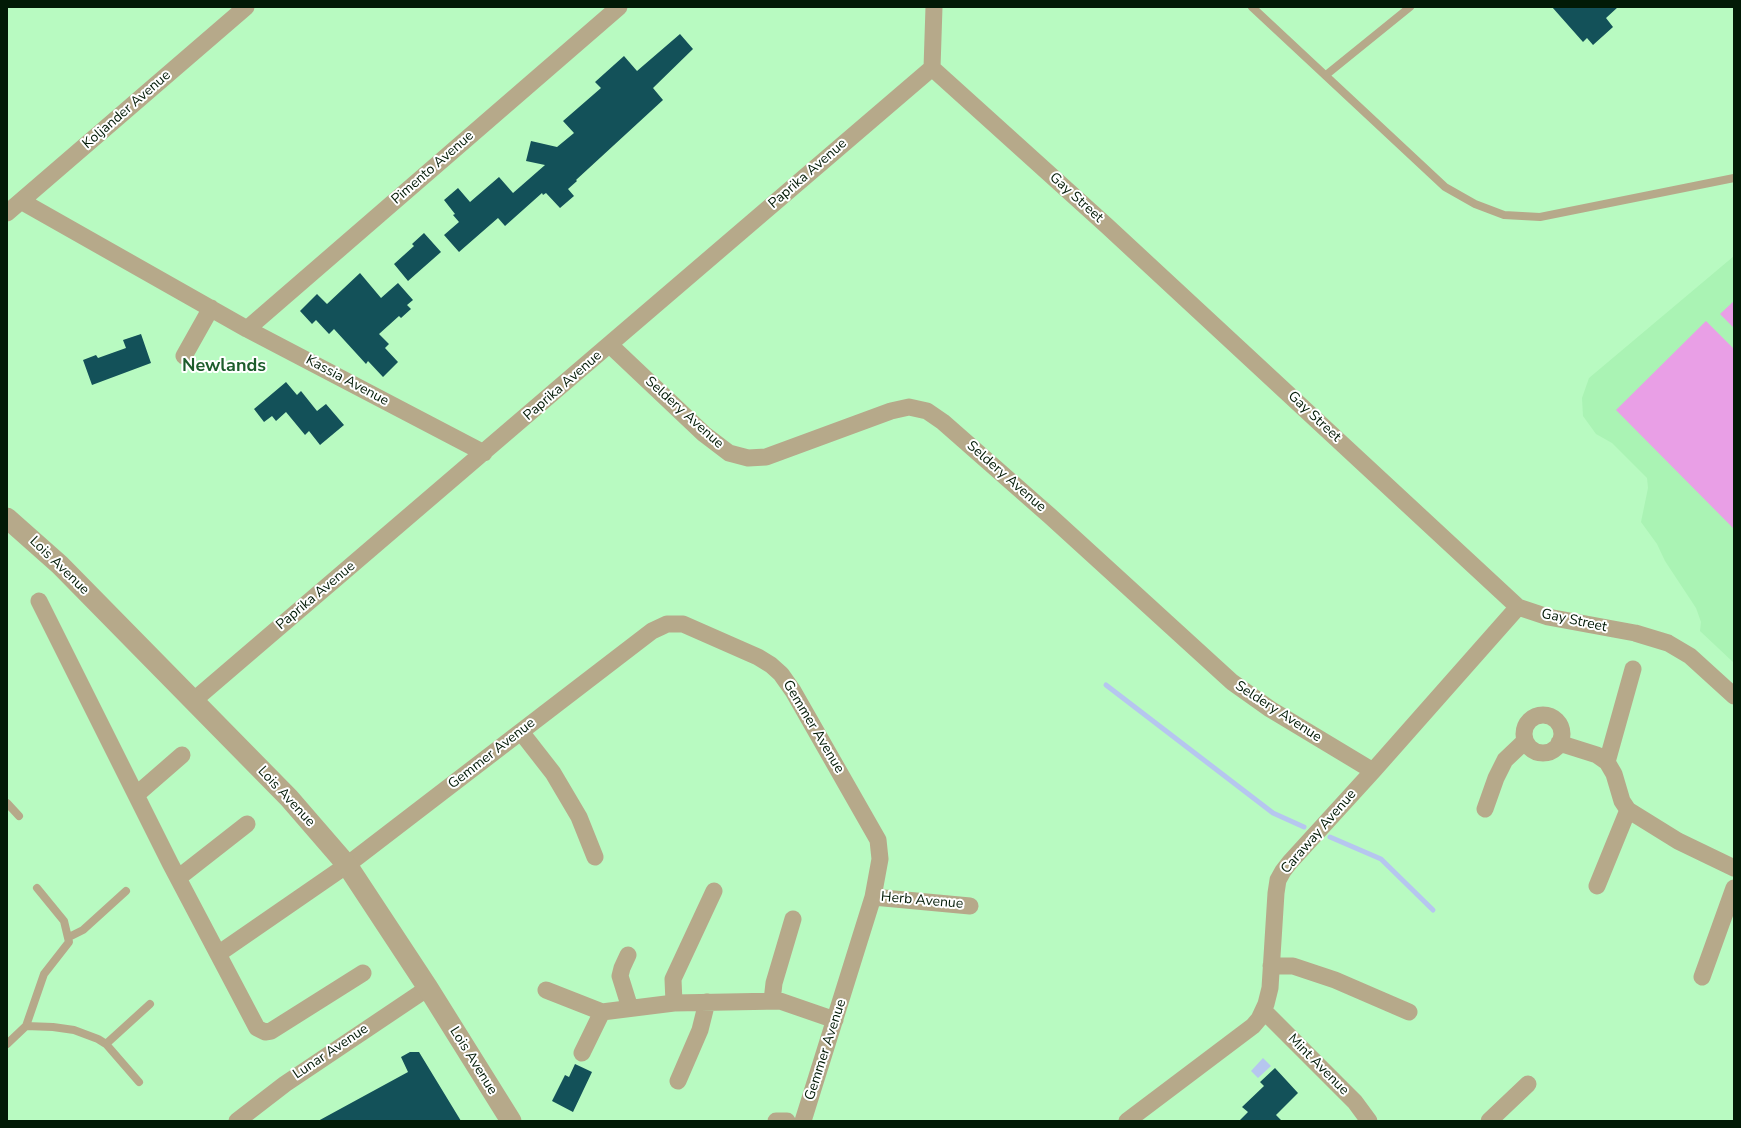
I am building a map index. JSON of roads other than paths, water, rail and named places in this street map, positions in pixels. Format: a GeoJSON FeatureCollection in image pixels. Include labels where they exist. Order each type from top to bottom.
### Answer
{"type":"FeatureCollection","features":[{"type":"Feature","properties":{"kind":"street","name":"Koljander Avenue"},"geometry":{"type":"LineString","coordinates":[[7,213],[246,7]]}},
{"type":"Feature","properties":{"kind":"street","name":"Pimento Avenue"},"geometry":{"type":"LineString","coordinates":[[246,328],[619,7]]}},
{"type":"Feature","properties":{"kind":"street"},"geometry":{"type":"LineString","coordinates":[[932,68],[934,7]]}},
{"type":"Feature","properties":{"kind":"street","name":"Paprika Avenue"},"geometry":{"type":"LineString","coordinates":[[193,701],[932,68]]}},
{"type":"Feature","properties":{"kind":"street","name":"Gay Street"},"geometry":{"type":"LineString","coordinates":[[932,68],[1107,226],[1518,607],[1548,617],[1635,634],[1668,643],[1694,660],[1734,696]]}},
{"type":"Feature","properties":{"kind":"street","name":"Kassia Avenue"},"geometry":{"type":"LineString","coordinates":[[21,201],[246,328],[484,453]]}},
{"type":"Feature","properties":{"kind":"street"},"geometry":{"type":"LineString","coordinates":[[184,356],[211,308]]}},
{"type":"Feature","properties":{"kind":"street","name":"Seldery Avenue"},"geometry":{"type":"LineString","coordinates":[[610,345],[704,434],[729,453],[748,458],[766,457],[891,411],[910,408],[926,411],[943,422],[1050,516],[1232,682],[1270,709],[1373,771]]}},
{"type":"Feature","properties":{"kind":"street","name":"Lois Avenue"},"geometry":{"type":"LineString","coordinates":[[7,518],[60,565],[289,798],[347,865],[428,988],[511,1121]]}},
{"type":"Feature","properties":{"kind":"street"},"geometry":{"type":"LineString","coordinates":[[39,601],[178,878],[257,1028],[265,1032],[272,1032],[363,973]]}},
{"type":"Feature","properties":{"kind":"street","name":"Caraway Avenue"},"geometry":{"type":"LineString","coordinates":[[1127,1121],[1253,1026],[1264,1010],[1270,988],[1278,880],[1290,862],[1373,771],[1518,607]]}},
{"type":"Feature","properties":{"kind":"street","name":"Gemmer Avenue"},"geometry":{"type":"LineString","coordinates":[[218,954],[347,865],[652,631],[668,624],[683,624],[751,654],[771,665],[781,674],[793,691],[871,825],[878,840],[880,859],[873,897],[803,1121]]}},
{"type":"Feature","properties":{"kind":"street"},"geometry":{"type":"LineString","coordinates":[[1607,762],[1634,669]]}},
{"type":"Feature","properties":{"kind":"street"},"geometry":{"type":"LineString","coordinates":[[1542,715],[1548,716],[1558,723],[1561,735],[1559,743],[1552,750],[1540,752],[1529,747],[1525,742],[1524,736],[1527,724],[1531,719],[1542,715]]}},
{"type":"Feature","properties":{"kind":"street"},"geometry":{"type":"LineString","coordinates":[[520,732],[553,773],[579,817],[595,857]]}},
{"type":"Feature","properties":{"kind":"street"},"geometry":{"type":"LineString","coordinates":[[1485,808],[1496,778],[1505,760],[1525,742]]}},
{"type":"Feature","properties":{"kind":"street"},"geometry":{"type":"LineString","coordinates":[[1559,743],[1597,755],[1607,762],[1614,774],[1622,801],[1628,810],[1678,841],[1734,868]]}},
{"type":"Feature","properties":{"kind":"street"},"geometry":{"type":"LineString","coordinates":[[136,795],[182,756]]}},
{"type":"Feature","properties":{"kind":"street"},"geometry":{"type":"LineString","coordinates":[[1597,886],[1628,810]]}},
{"type":"Feature","properties":{"kind":"street"},"geometry":{"type":"LineString","coordinates":[[178,878],[247,824]]}},
{"type":"Feature","properties":{"kind":"street"},"geometry":{"type":"LineString","coordinates":[[1702,977],[1734,888]]}},
{"type":"Feature","properties":{"kind":"street"},"geometry":{"type":"LineString","coordinates":[[674,1003],[673,979],[714,891]]}},
{"type":"Feature","properties":{"kind":"street","name":"Herb Avenue"},"geometry":{"type":"LineString","coordinates":[[873,897],[970,906]]}},
{"type":"Feature","properties":{"kind":"street"},"geometry":{"type":"LineString","coordinates":[[772,1000],[774,983],[793,919]]}},
{"type":"Feature","properties":{"kind":"street"},"geometry":{"type":"LineString","coordinates":[[628,955],[620,976],[630,1008]]}},
{"type":"Feature","properties":{"kind":"street"},"geometry":{"type":"LineString","coordinates":[[1271,966],[1293,966],[1335,980],[1409,1012]]}},
{"type":"Feature","properties":{"kind":"street","name":"Lunar Avenue"},"geometry":{"type":"LineString","coordinates":[[237,1121],[285,1084],[428,988]]}},
{"type":"Feature","properties":{"kind":"street"},"geometry":{"type":"LineString","coordinates":[[546,990],[602,1012],[674,1003],[772,1000],[782,1001],[835,1020]]}},
{"type":"Feature","properties":{"kind":"street"},"geometry":{"type":"LineString","coordinates":[[678,1081],[700,1030],[707,1002]]}},
{"type":"Feature","properties":{"kind":"street","name":"Mint Avenue"},"geometry":{"type":"LineString","coordinates":[[1264,1010],[1355,1102],[1369,1121]]}},
{"type":"Feature","properties":{"kind":"street"},"geometry":{"type":"LineString","coordinates":[[582,1053],[602,1012]]}},
{"type":"Feature","properties":{"kind":"street"},"geometry":{"type":"LineString","coordinates":[[1489,1121],[1528,1084]]}},
{"type":"Feature","properties":{"kind":"street"},"geometry":{"type":"LineString","coordinates":[[776,1121],[787,1121]]}},
{"type":"Feature","properties":{"kind":"lane"},"geometry":{"type":"LineString","coordinates":[[1252,7],[1445,187],[1475,204],[1504,215],[1540,217],[1568,213],[1734,178]]}},
{"type":"Feature","properties":{"kind":"lane"},"geometry":{"type":"LineString","coordinates":[[1326,75],[1410,7]]}},
{"type":"Feature","properties":{"kind":"lane"},"geometry":{"type":"LineString","coordinates":[[7,803],[19,816]]}},
{"type":"Feature","properties":{"kind":"lane"},"geometry":{"type":"LineString","coordinates":[[7,1044],[26,1026],[44,974],[68,946],[69,937],[64,921],[37,888]]}},
{"type":"Feature","properties":{"kind":"lane"},"geometry":{"type":"LineString","coordinates":[[69,937],[83,930],[126,891]]}},
{"type":"Feature","properties":{"kind":"lane"},"geometry":{"type":"LineString","coordinates":[[106,1044],[150,1004]]}},
{"type":"Feature","properties":{"kind":"lane"},"geometry":{"type":"LineString","coordinates":[[26,1026],[53,1027],[74,1030],[98,1039],[106,1044],[139,1082]]}},
{"type":"Feature","properties":{"kind":"water"},"geometry":{"type":"Polygon","coordinates":[[[1263,1058],[1271,1066],[1258,1078],[1251,1071],[1263,1058]]]}},
{"type":"Feature","properties":{"kind":"waterway"},"geometry":{"type":"LineString","coordinates":[[1106,685],[1273,813],[1304,827]]}},
{"type":"Feature","properties":{"kind":"waterway"},"geometry":{"type":"LineString","coordinates":[[1330,837],[1381,859],[1433,910]]}},
{"type":"Feature","properties":{"kind":"district","name":"Newlands"},"geometry":{"type":"Point","coordinates":[224,367]}}]}
